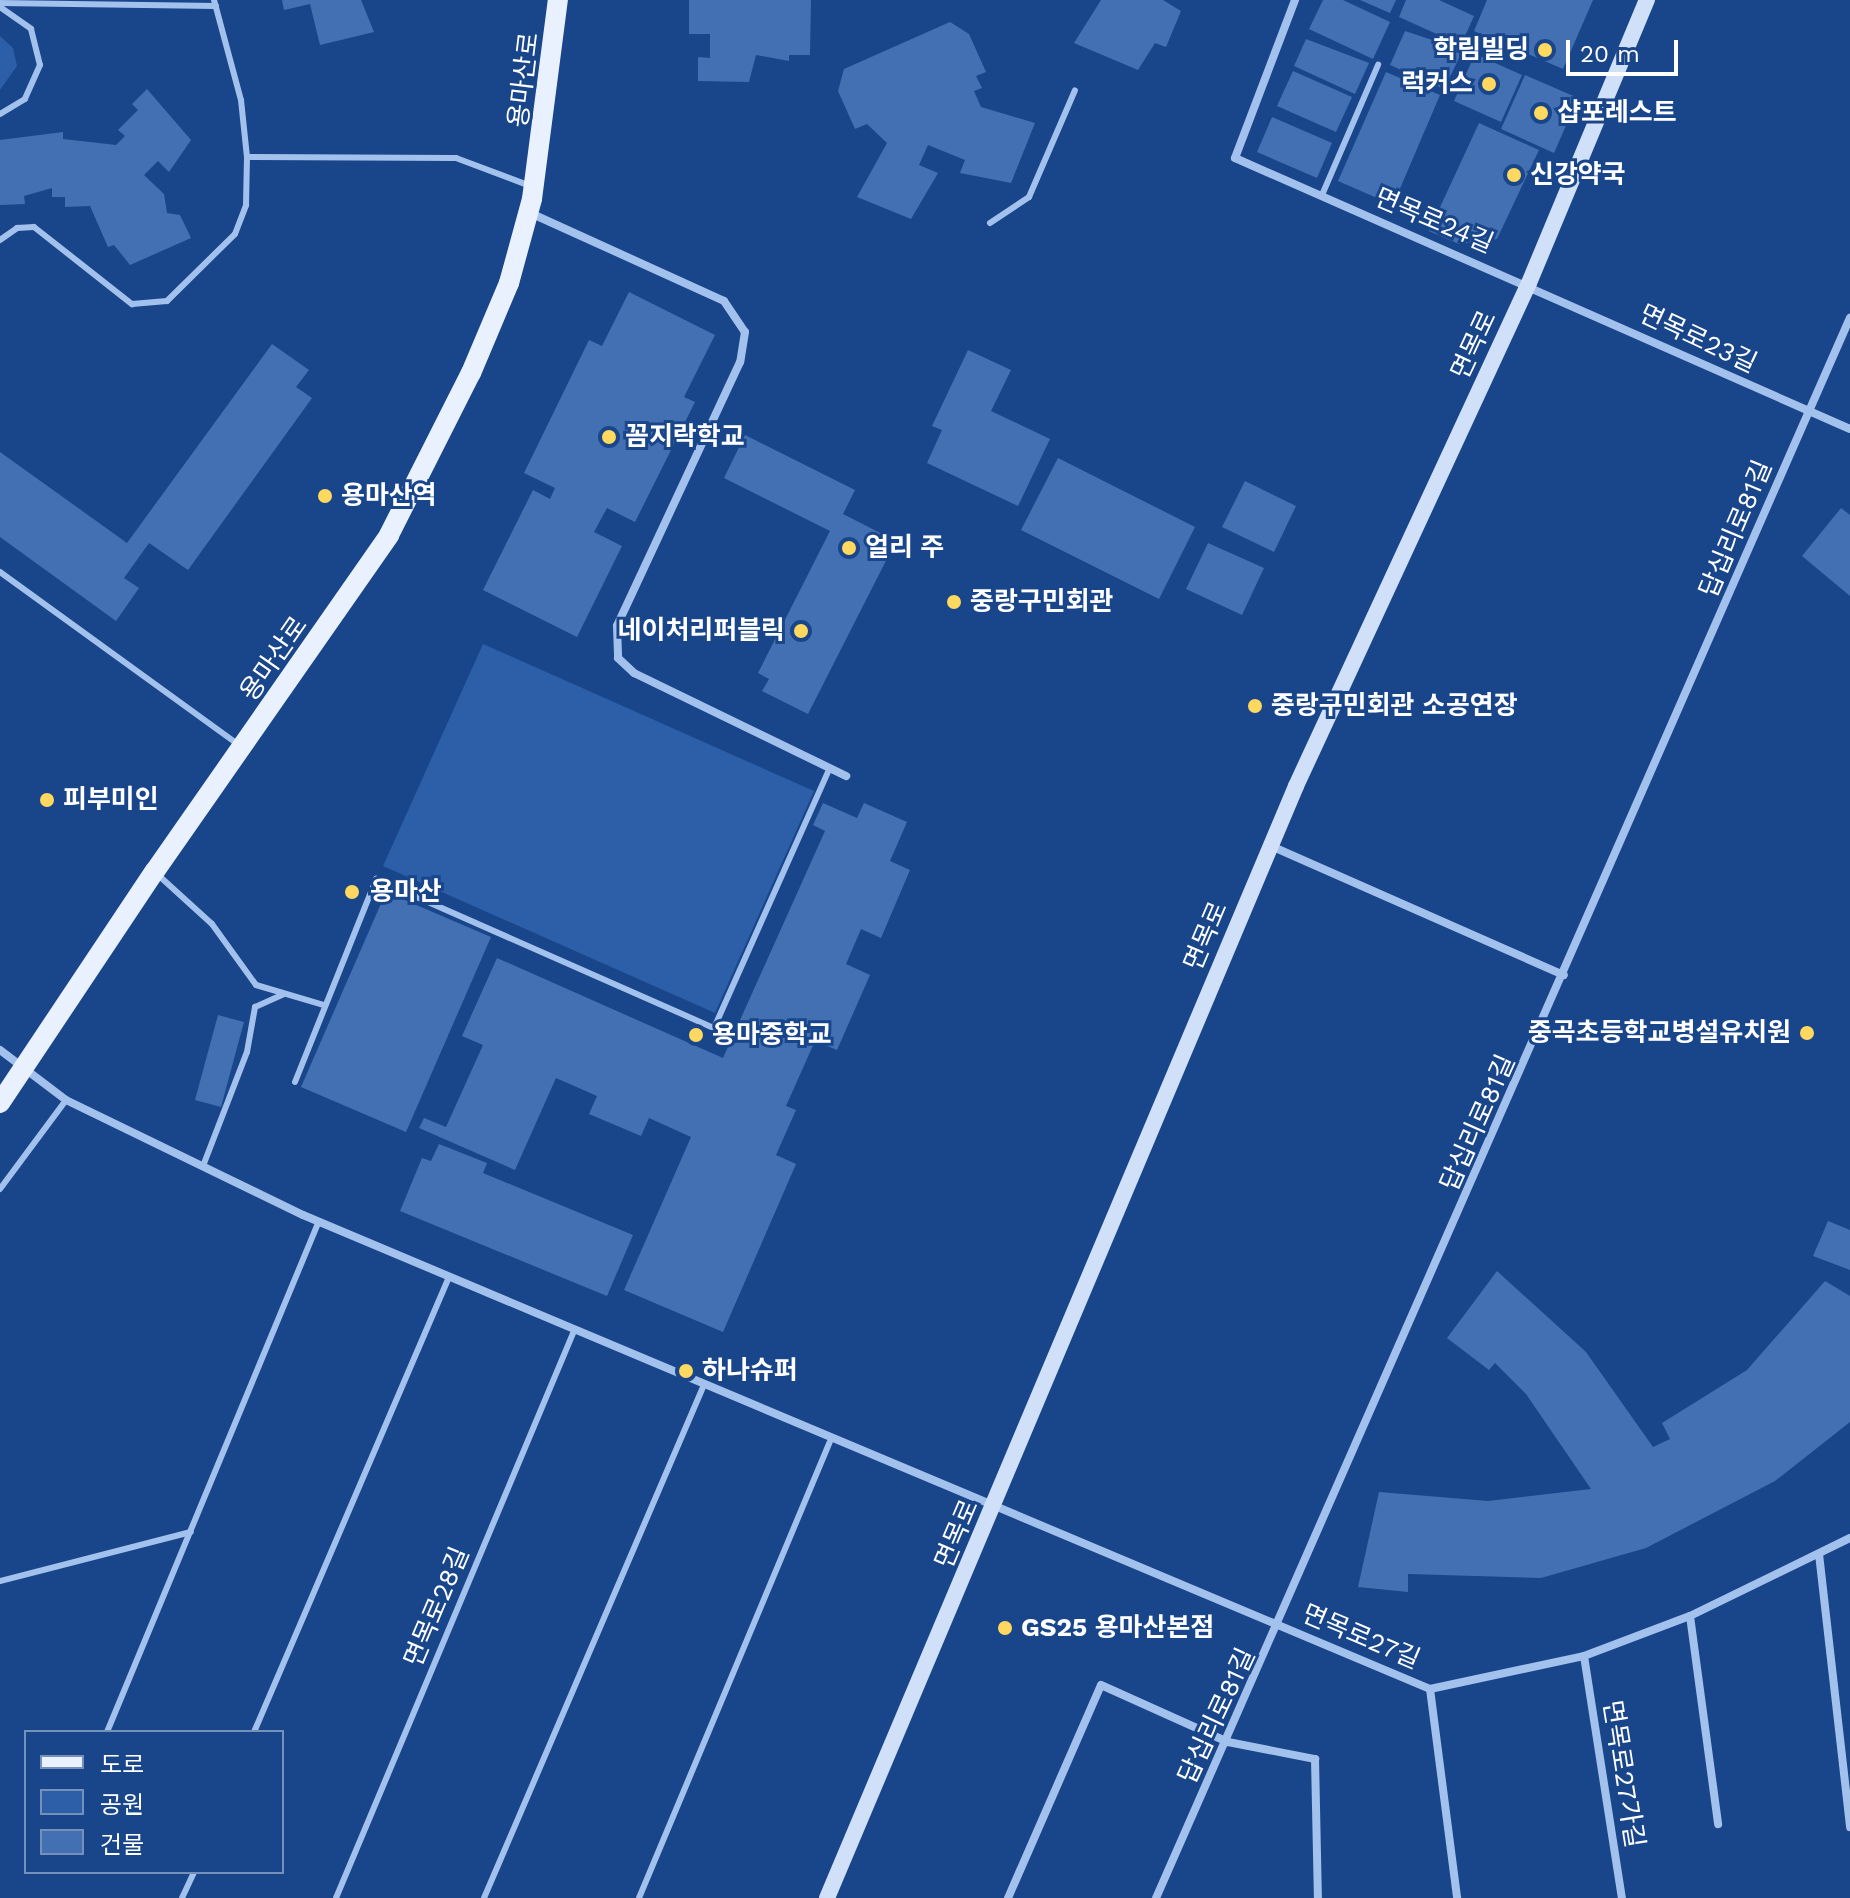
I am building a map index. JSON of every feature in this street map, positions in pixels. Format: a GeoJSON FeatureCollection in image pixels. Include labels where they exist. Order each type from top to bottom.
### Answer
{"type":"FeatureCollection","features":[{"type":"Feature","properties":{"kind":"main road","name":"용마산로"},"geometry":{"type":"LineString","coordinates":[[0,1103],[155,871],[339,613],[433,453],[509,283],[534,188],[558,0]]}},
{"type":"Feature","properties":{"kind":"street","name":"면목로24길"},"geometry":{"type":"LineString","coordinates":[[1295,0],[1233,153],[1322,195],[1529,283]]}},
{"type":"Feature","properties":{"kind":"street","name":"면목로"},"geometry":{"type":"LineString","coordinates":[[827,1898],[1270,846],[1529,283],[1647,0]]}},
{"type":"Feature","properties":{"kind":"street"},"geometry":{"type":"LineString","coordinates":[[528,212],[724,301],[739,318],[740,362],[617,626],[614,648],[634,673],[846,776]]}},
{"type":"Feature","properties":{"kind":"street","name":"면목로23길"},"geometry":{"type":"LineString","coordinates":[[1529,283],[1850,429]]}},
{"type":"Feature","properties":{"kind":"street","name":"답십리로81길"},"geometry":{"type":"LineString","coordinates":[[1156,1898],[1281,1626],[1850,318]]}},
{"type":"Feature","properties":{"kind":"street"},"geometry":{"type":"LineString","coordinates":[[1270,846],[1564,975]]}},
{"type":"Feature","properties":{"kind":"street"},"geometry":{"type":"LineString","coordinates":[[0,1050],[66,1100],[319,1221],[830,1442],[994,1507]]}},
{"type":"Feature","properties":{"kind":"street","name":"면목로27길"},"geometry":{"type":"LineString","coordinates":[[994,1507],[1430,1689],[1584,1656],[1690,1616],[1850,1538]]}},
{"type":"Feature","properties":{"kind":"street"},"geometry":{"type":"LineString","coordinates":[[1819,1554],[1850,1827]]}},
{"type":"Feature","properties":{"kind":"street"},"geometry":{"type":"LineString","coordinates":[[1690,1616],[1718,1824]]}},
{"type":"Feature","properties":{"kind":"street","name":"면목로27가길"},"geometry":{"type":"LineString","coordinates":[[1584,1656],[1622,1898]]}},
{"type":"Feature","properties":{"kind":"street"},"geometry":{"type":"LineString","coordinates":[[1008,1898],[1101,1685],[1228,1742],[1315,1759],[1318,1898]]}},
{"type":"Feature","properties":{"kind":"street"},"geometry":{"type":"LineString","coordinates":[[1430,1689],[1457,1898]]}},
{"type":"Feature","properties":{"kind":"lane"},"geometry":{"type":"LineString","coordinates":[[0,5],[215,3],[247,157],[246,205],[235,234],[167,301],[132,304],[34,227],[17,228],[0,240]]}},
{"type":"Feature","properties":{"kind":"lane"},"geometry":{"type":"LineString","coordinates":[[0,5],[31,29],[40,65],[25,99],[0,114]]}},
{"type":"Feature","properties":{"kind":"lane"},"geometry":{"type":"LineString","coordinates":[[1322,195],[1378,65]]}},
{"type":"Feature","properties":{"kind":"lane"},"geometry":{"type":"LineString","coordinates":[[990,223],[1029,197],[1075,90]]}},
{"type":"Feature","properties":{"kind":"lane"},"geometry":{"type":"LineString","coordinates":[[247,157],[456,158],[534,188]]}},
{"type":"Feature","properties":{"kind":"lane"},"geometry":{"type":"LineString","coordinates":[[0,572],[243,748]]}},
{"type":"Feature","properties":{"kind":"lane"},"geometry":{"type":"LineString","coordinates":[[295,1082],[376,879],[714,1028],[830,768]]}},
{"type":"Feature","properties":{"kind":"lane"},"geometry":{"type":"LineString","coordinates":[[155,871],[212,924],[256,985],[324,1005]]}},
{"type":"Feature","properties":{"kind":"lane"},"geometry":{"type":"LineString","coordinates":[[203,1166],[247,1052],[255,1007],[282,995]]}},
{"type":"Feature","properties":{"kind":"lane"},"geometry":{"type":"LineString","coordinates":[[0,1189],[66,1100]]}},
{"type":"Feature","properties":{"kind":"lane"},"geometry":{"type":"LineString","coordinates":[[108,1730],[319,1221]]}},
{"type":"Feature","properties":{"kind":"lane"},"geometry":{"type":"LineString","coordinates":[[255,1730],[449,1277]]}},
{"type":"Feature","properties":{"kind":"lane","name":"면목로28길"},"geometry":{"type":"LineString","coordinates":[[336,1898],[574,1331]]}},
{"type":"Feature","properties":{"kind":"lane"},"geometry":{"type":"LineString","coordinates":[[484,1898],[703,1387]]}},
{"type":"Feature","properties":{"kind":"lane"},"geometry":{"type":"LineString","coordinates":[[639,1898],[830,1442]]}},
{"type":"Feature","properties":{"kind":"lane"},"geometry":{"type":"LineString","coordinates":[[0,1581],[191,1532]]}},
{"type":"Feature","properties":{"kind":"lane"},"geometry":{"type":"LineString","coordinates":[[182,1898],[193,1874]]}},
{"type":"Feature","properties":{"kind":"green space"},"geometry":{"type":"Polygon","coordinates":[[[0,36],[13,48],[17,66],[0,90],[0,36]]]}},
{"type":"Feature","properties":{"kind":"green space"},"geometry":{"type":"Polygon","coordinates":[[[483,644],[814,791],[715,1013],[383,866],[483,644]]]}},
{"type":"Feature","properties":{"kind":"building"},"geometry":{"type":"Polygon","coordinates":[[[282,0],[361,0],[374,32],[320,45],[310,4],[284,10],[282,0]]]}},
{"type":"Feature","properties":{"kind":"building"},"geometry":{"type":"Polygon","coordinates":[[[689,0],[811,0],[810,55],[789,55],[789,61],[756,55],[749,82],[698,81],[698,57],[710,58],[710,34],[689,34],[689,0]]]}},
{"type":"Feature","properties":{"kind":"building"},"geometry":{"type":"Polygon","coordinates":[[[1101,0],[1163,0],[1181,11],[1166,47],[1155,43],[1138,70],[1074,43],[1101,0]]]}},
{"type":"Feature","properties":{"kind":"building"},"geometry":{"type":"Polygon","coordinates":[[[1323,0],[1343,0],[1390,22],[1373,59],[1309,29],[1323,0]]]}},
{"type":"Feature","properties":{"kind":"building"},"geometry":{"type":"Polygon","coordinates":[[[1360,0],[1396,0],[1390,13],[1360,0]]]}},
{"type":"Feature","properties":{"kind":"building"},"geometry":{"type":"Polygon","coordinates":[[[1406,0],[1439,0],[1474,16],[1461,45],[1399,17],[1406,0]]]}},
{"type":"Feature","properties":{"kind":"building","name":"학림빌딩"},"geometry":{"type":"Polygon","coordinates":[[[1487,0],[1593,0],[1563,69],[1474,31],[1487,0]]]}},
{"type":"Feature","properties":{"kind":"building"},"geometry":{"type":"Polygon","coordinates":[[[950,22],[969,34],[986,72],[976,76],[982,88],[974,91],[981,107],[1035,123],[1011,183],[960,173],[965,160],[928,145],[919,165],[938,173],[911,219],[857,197],[887,143],[867,124],[855,129],[838,91],[844,69],[950,22]]]}},
{"type":"Feature","properties":{"kind":"building"},"geometry":{"type":"Polygon","coordinates":[[[1405,31],[1463,50],[1444,89],[1390,65],[1405,31]]]}},
{"type":"Feature","properties":{"kind":"building"},"geometry":{"type":"Polygon","coordinates":[[[1306,39],[1369,63],[1355,94],[1294,66],[1306,39]]]}},
{"type":"Feature","properties":{"kind":"building"},"geometry":{"type":"Polygon","coordinates":[[[1475,54],[1522,75],[1501,122],[1454,101],[1475,54]]]}},
{"type":"Feature","properties":{"kind":"building"},"geometry":{"type":"Polygon","coordinates":[[[1293,71],[1352,97],[1336,132],[1277,106],[1293,71]]]}},
{"type":"Feature","properties":{"kind":"building"},"geometry":{"type":"Polygon","coordinates":[[[1386,72],[1440,95],[1393,205],[1338,181],[1386,72]]]}},
{"type":"Feature","properties":{"kind":"building"},"geometry":{"type":"Polygon","coordinates":[[[1525,75],[1578,98],[1554,153],[1501,129],[1525,75]]]}},
{"type":"Feature","properties":{"kind":"building"},"geometry":{"type":"Polygon","coordinates":[[[147,89],[191,140],[169,172],[158,161],[144,175],[164,194],[167,213],[180,215],[191,238],[130,265],[114,245],[108,247],[90,206],[65,207],[65,197],[52,197],[52,188],[24,196],[25,204],[0,205],[0,140],[63,132],[63,139],[116,145],[125,136],[118,130],[138,110],[132,104],[147,89]]]}},
{"type":"Feature","properties":{"kind":"building"},"geometry":{"type":"Polygon","coordinates":[[[1272,117],[1332,143],[1317,178],[1257,152],[1272,117]]]}},
{"type":"Feature","properties":{"kind":"building"},"geometry":{"type":"Polygon","coordinates":[[[1479,123],[1539,150],[1497,239],[1459,244],[1429,231],[1479,123]]]}},
{"type":"Feature","properties":{"kind":"building","name":"꼼지락학교"},"geometry":{"type":"Polygon","coordinates":[[[629,292],[715,335],[684,397],[695,402],[635,522],[607,508],[594,532],[622,546],[577,637],[483,590],[533,490],[550,499],[555,488],[524,473],[589,340],[602,346],[629,292]]]}},
{"type":"Feature","properties":{"kind":"building"},"geometry":{"type":"Polygon","coordinates":[[[272,344],[309,370],[296,387],[312,398],[188,570],[149,543],[124,578],[139,588],[116,621],[0,537],[0,452],[127,543],[272,344]]]}},
{"type":"Feature","properties":{"kind":"building"},"geometry":{"type":"Polygon","coordinates":[[[968,350],[1011,370],[991,411],[1050,439],[1018,506],[927,463],[942,430],[932,426],[968,350]]]}},
{"type":"Feature","properties":{"kind":"building"},"geometry":{"type":"Polygon","coordinates":[[[745,435],[855,490],[843,514],[896,541],[808,714],[762,691],[769,679],[758,673],[830,531],[724,478],[745,435]]]}},
{"type":"Feature","properties":{"kind":"building"},"geometry":{"type":"Polygon","coordinates":[[[1058,458],[1195,527],[1159,599],[1021,530],[1058,458]]]}},
{"type":"Feature","properties":{"kind":"building"},"geometry":{"type":"Polygon","coordinates":[[[1245,481],[1296,506],[1274,552],[1222,527],[1245,481]]]}},
{"type":"Feature","properties":{"kind":"building"},"geometry":{"type":"Polygon","coordinates":[[[1841,508],[1850,515],[1850,596],[1802,556],[1841,508]]]}},
{"type":"Feature","properties":{"kind":"building"},"geometry":{"type":"Polygon","coordinates":[[[1208,543],[1264,568],[1242,615],[1186,589],[1208,543]]]}},
{"type":"Feature","properties":{"kind":"building"},"geometry":{"type":"Polygon","coordinates":[[[823,803],[857,818],[864,803],[907,822],[890,861],[910,870],[881,938],[861,929],[846,964],[870,975],[837,1050],[815,1041],[786,1106],[796,1110],[776,1155],[796,1164],[723,1332],[624,1290],[691,1137],[649,1118],[641,1136],[589,1114],[597,1096],[556,1078],[515,1170],[419,1128],[424,1118],[446,1127],[483,1045],[462,1036],[497,958],[723,1058],[825,831],[813,825],[823,803]]]}},
{"type":"Feature","properties":{"kind":"building"},"geometry":{"type":"Polygon","coordinates":[[[386,892],[491,937],[406,1132],[301,1087],[386,892]]]}},
{"type":"Feature","properties":{"kind":"building"},"geometry":{"type":"Polygon","coordinates":[[[218,1015],[244,1022],[221,1107],[195,1100],[218,1015]]]}},
{"type":"Feature","properties":{"kind":"building"},"geometry":{"type":"Polygon","coordinates":[[[439,1144],[487,1163],[483,1173],[633,1235],[607,1296],[400,1211],[422,1158],[431,1161],[439,1144]]]}},
{"type":"Feature","properties":{"kind":"building"},"geometry":{"type":"Polygon","coordinates":[[[1828,1221],[1850,1230],[1850,1270],[1813,1256],[1828,1221]]]}},
{"type":"Feature","properties":{"kind":"building"},"geometry":{"type":"Polygon","coordinates":[[[1497,1271],[1586,1352],[1653,1447],[1670,1439],[1662,1423],[1747,1370],[1825,1281],[1850,1296],[1850,1422],[1775,1481],[1646,1548],[1541,1578],[1408,1574],[1408,1592],[1358,1587],[1379,1492],[1488,1501],[1591,1489],[1526,1394],[1495,1363],[1489,1370],[1447,1338],[1497,1271]]]}},
{"type":"Feature","properties":{"kind":"place","name":"학림빌딩"},"geometry":{"type":"Point","coordinates":[1545,50]}},
{"type":"Feature","properties":{"kind":"place","name":"럭커스"},"geometry":{"type":"Point","coordinates":[1489,84]}},
{"type":"Feature","properties":{"kind":"place","name":"샵포레스트"},"geometry":{"type":"Point","coordinates":[1541,113]}},
{"type":"Feature","properties":{"kind":"place","name":"신강약국"},"geometry":{"type":"Point","coordinates":[1514,175]}},
{"type":"Feature","properties":{"kind":"place","name":"꼼지락학교"},"geometry":{"type":"Point","coordinates":[609,437]}},
{"type":"Feature","properties":{"kind":"place","name":"용마산역"},"geometry":{"type":"Point","coordinates":[325,496]}},
{"type":"Feature","properties":{"kind":"place","name":"얼리 주"},"geometry":{"type":"Point","coordinates":[849,548]}},
{"type":"Feature","properties":{"kind":"place","name":"중랑구민회관"},"geometry":{"type":"Point","coordinates":[954,602]}},
{"type":"Feature","properties":{"kind":"place","name":"네이처리퍼블릭"},"geometry":{"type":"Point","coordinates":[801,631]}},
{"type":"Feature","properties":{"kind":"place","name":"중랑구민회관 소공연장"},"geometry":{"type":"Point","coordinates":[1255,706]}},
{"type":"Feature","properties":{"kind":"place","name":"피부미인"},"geometry":{"type":"Point","coordinates":[47,800]}},
{"type":"Feature","properties":{"kind":"place","name":"용마산"},"geometry":{"type":"Point","coordinates":[352,892]}},
{"type":"Feature","properties":{"kind":"place","name":"중곡초등학교병설유치원"},"geometry":{"type":"Point","coordinates":[1807,1033]}},
{"type":"Feature","properties":{"kind":"place","name":"용마중학교"},"geometry":{"type":"Point","coordinates":[696,1035]}},
{"type":"Feature","properties":{"kind":"place","name":"하나슈퍼"},"geometry":{"type":"Point","coordinates":[686,1371]}},
{"type":"Feature","properties":{"kind":"place","name":"GS25 용마산본점"},"geometry":{"type":"Point","coordinates":[1005,1628]}}]}
